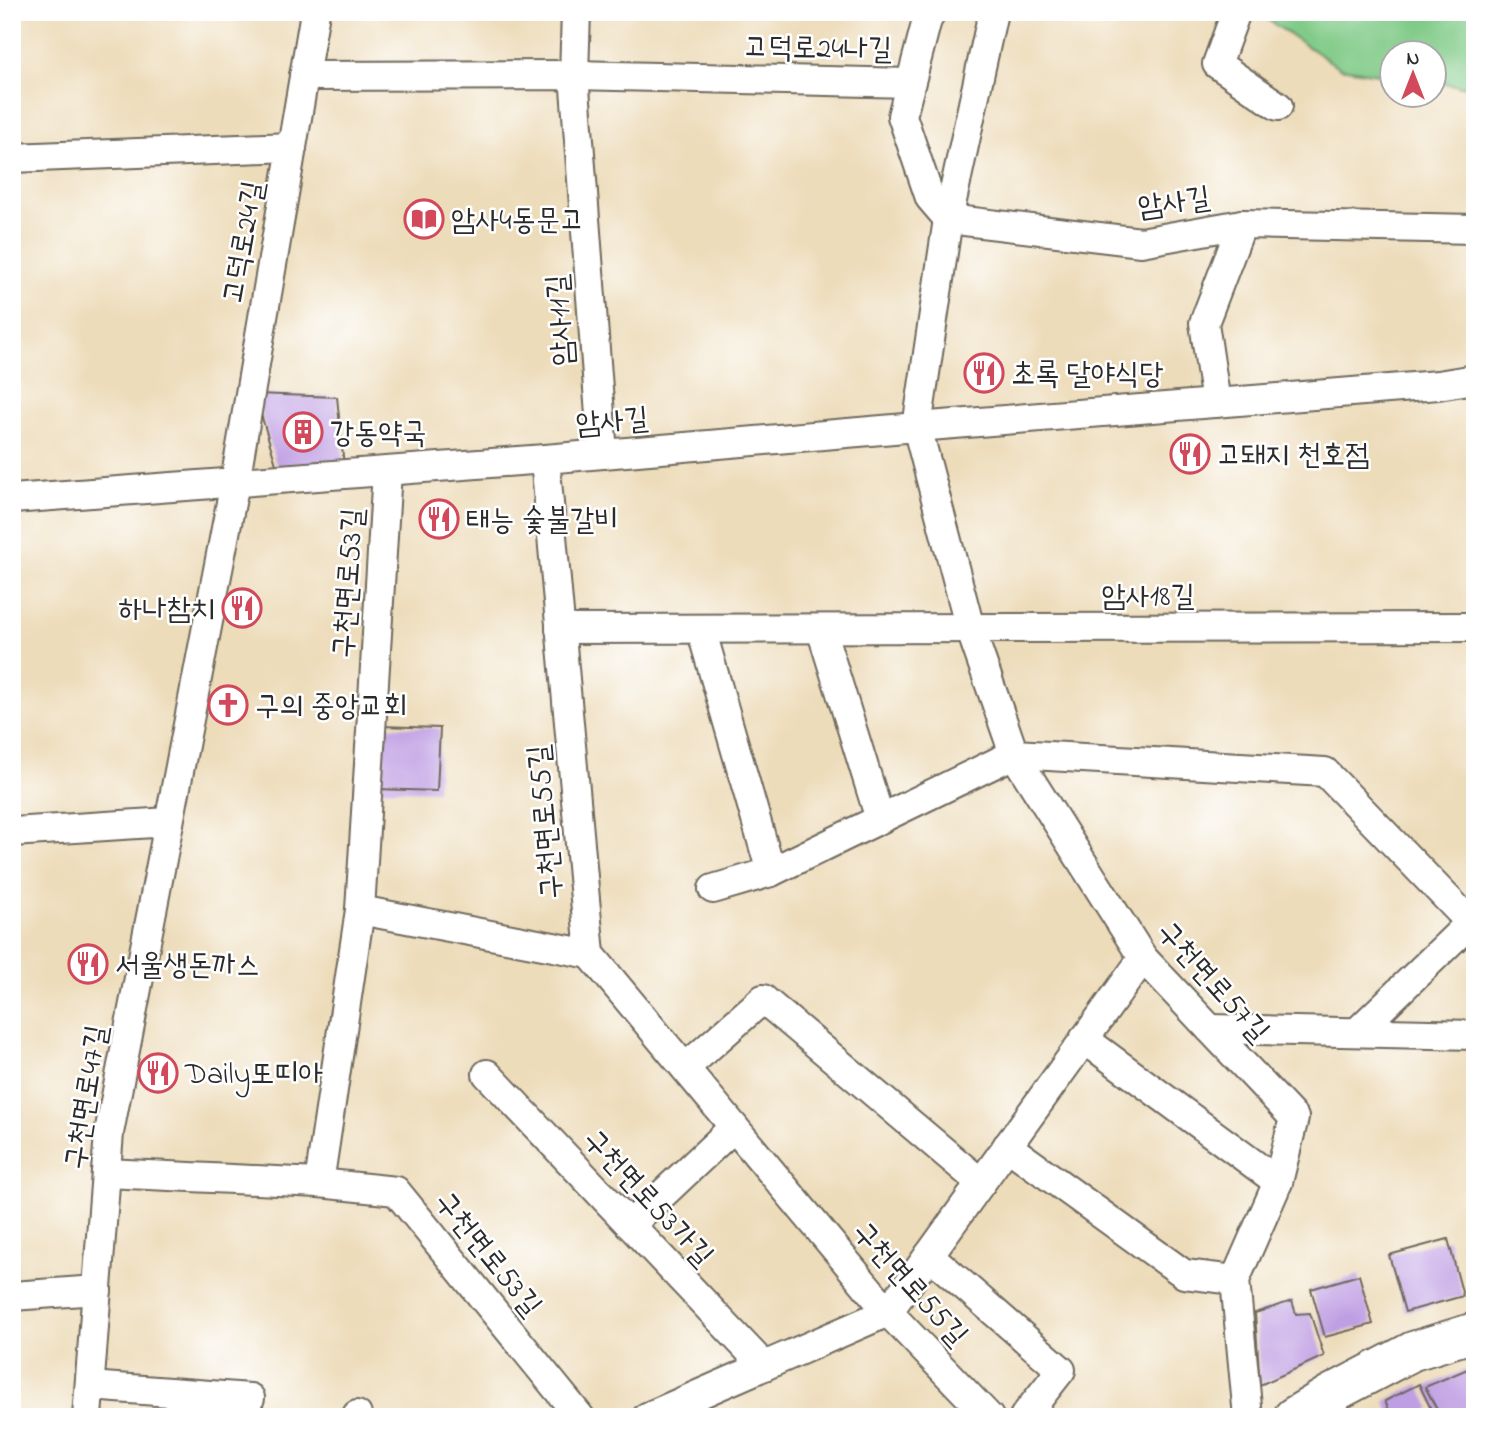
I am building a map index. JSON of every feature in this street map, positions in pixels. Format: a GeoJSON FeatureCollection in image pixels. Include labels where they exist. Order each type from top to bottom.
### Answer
{"type":"FeatureCollection","features":[{"type":"Feature","properties":{"kind":"main road"},"geometry":{"type":"LineString","coordinates":[[1293,1417],[1413,1351],[1475,1332]]}},
{"type":"Feature","properties":{"kind":"street","name":"고덕로24길"},"geometry":{"type":"LineString","coordinates":[[235,482],[315,12]]}},
{"type":"Feature","properties":{"kind":"street","name":"암사11길"},"geometry":{"type":"LineString","coordinates":[[576,12],[574,75],[603,454]]}},
{"type":"Feature","properties":{"kind":"street"},"geometry":{"type":"LineString","coordinates":[[932,12],[927,20],[902,116],[930,198],[948,219]]}},
{"type":"Feature","properties":{"kind":"street"},"geometry":{"type":"LineString","coordinates":[[917,427],[948,219],[993,12]]}},
{"type":"Feature","properties":{"kind":"street"},"geometry":{"type":"LineString","coordinates":[[1236,12],[1217,64],[1278,106]]}},
{"type":"Feature","properties":{"kind":"street","name":"고덕로24나길"},"geometry":{"type":"LineString","coordinates":[[304,76],[574,75],[911,83]]}},
{"type":"Feature","properties":{"kind":"street"},"geometry":{"type":"LineString","coordinates":[[12,158],[292,147]]}},
{"type":"Feature","properties":{"kind":"street","name":"암사길"},"geometry":{"type":"LineString","coordinates":[[948,219],[1141,242],[1242,224],[1475,229]]}},
{"type":"Feature","properties":{"kind":"street","name":"암사길"},"geometry":{"type":"LineString","coordinates":[[1216,403],[1204,323],[1242,224]]}},
{"type":"Feature","properties":{"kind":"street","name":"암사길"},"geometry":{"type":"LineString","coordinates":[[12,499],[545,459],[1438,385],[1475,379]]}},
{"type":"Feature","properties":{"kind":"street","name":"구천면로57길"},"geometry":{"type":"LineString","coordinates":[[917,427],[970,628],[1014,754],[1143,958],[1294,1118],[1278,1182],[1235,1280],[1248,1417]]}},
{"type":"Feature","properties":{"kind":"street","name":"구천면로55길"},"geometry":{"type":"LineString","coordinates":[[545,459],[590,954],[888,1312],[989,1417]]}},
{"type":"Feature","properties":{"kind":"street","name":"구천면로53길"},"geometry":{"type":"LineString","coordinates":[[319,1183],[360,910],[387,471]]}},
{"type":"Feature","properties":{"kind":"street","name":"구천면로47길"},"geometry":{"type":"LineString","coordinates":[[88,1417],[109,1133],[235,482]]}},
{"type":"Feature","properties":{"kind":"street","name":"암사18길"},"geometry":{"type":"LineString","coordinates":[[560,629],[1475,627]]}},
{"type":"Feature","properties":{"kind":"street"},"geometry":{"type":"LineString","coordinates":[[701,629],[771,872]]}},
{"type":"Feature","properties":{"kind":"street"},"geometry":{"type":"LineString","coordinates":[[821,629],[880,819]]}},
{"type":"Feature","properties":{"kind":"street"},"geometry":{"type":"LineString","coordinates":[[713,889],[771,872],[1014,754],[1325,772],[1472,920],[1357,1032]]}},
{"type":"Feature","properties":{"kind":"street"},"geometry":{"type":"LineString","coordinates":[[12,832],[169,822]]}},
{"type":"Feature","properties":{"kind":"street"},"geometry":{"type":"LineString","coordinates":[[360,910],[590,954]]}},
{"type":"Feature","properties":{"kind":"street"},"geometry":{"type":"LineString","coordinates":[[647,1417],[888,1312],[1143,958]]}},
{"type":"Feature","properties":{"kind":"street"},"geometry":{"type":"LineString","coordinates":[[685,1068],[762,999],[981,1183]]}},
{"type":"Feature","properties":{"kind":"street"},"geometry":{"type":"LineString","coordinates":[[1210,1029],[1475,1035]]}},
{"type":"Feature","properties":{"kind":"street"},"geometry":{"type":"LineString","coordinates":[[1084,1039],[1278,1182]]}},
{"type":"Feature","properties":{"kind":"street","name":"구천면로53가길"},"geometry":{"type":"LineString","coordinates":[[487,1074],[764,1366]]}},
{"type":"Feature","properties":{"kind":"street"},"geometry":{"type":"LineString","coordinates":[[630,1225],[734,1127]]}},
{"type":"Feature","properties":{"kind":"street"},"geometry":{"type":"LineString","coordinates":[[1007,1146],[1184,1274],[1235,1280]]}},
{"type":"Feature","properties":{"kind":"street","name":"구천면로53길"},"geometry":{"type":"LineString","coordinates":[[106,1173],[319,1183],[396,1191],[580,1417]]}},
{"type":"Feature","properties":{"kind":"street","name":"구천면로55길"},"geometry":{"type":"LineString","coordinates":[[929,1255],[1061,1370],[1024,1417]]}},
{"type":"Feature","properties":{"kind":"street"},"geometry":{"type":"LineString","coordinates":[[12,1296],[97,1290]]}},
{"type":"Feature","properties":{"kind":"street"},"geometry":{"type":"LineString","coordinates":[[90,1386],[250,1398]]}},
{"type":"Feature","properties":{"kind":"green space"},"geometry":{"type":"Polygon","coordinates":[[[1256,12],[1475,12],[1475,88],[1448,84],[1448,38],[1378,38],[1378,74],[1340,68],[1256,12]]]}},
{"type":"Feature","properties":{"kind":"building","name":"강동약국"},"geometry":{"type":"Polygon","coordinates":[[[255,394],[337,397],[344,466],[278,471],[255,394]]]}},
{"type":"Feature","properties":{"kind":"building"},"geometry":{"type":"Polygon","coordinates":[[[380,726],[440,728],[437,791],[377,789],[380,726]]]}},
{"type":"Feature","properties":{"kind":"building"},"geometry":{"type":"Polygon","coordinates":[[[1448,1239],[1463,1296],[1405,1312],[1389,1255],[1448,1239]]]}},
{"type":"Feature","properties":{"kind":"building"},"geometry":{"type":"Polygon","coordinates":[[[1359,1275],[1373,1324],[1325,1337],[1311,1289],[1359,1275]]]}},
{"type":"Feature","properties":{"kind":"building"},"geometry":{"type":"Polygon","coordinates":[[[1292,1301],[1296,1314],[1310,1313],[1324,1356],[1260,1385],[1255,1313],[1292,1301]]]}},
{"type":"Feature","properties":{"kind":"building"},"geometry":{"type":"Polygon","coordinates":[[[1472,1367],[1475,1376],[1475,1417],[1441,1417],[1425,1387],[1472,1367]]]}},
{"type":"Feature","properties":{"kind":"building"},"geometry":{"type":"Polygon","coordinates":[[[1419,1384],[1431,1409],[1416,1417],[1392,1417],[1385,1401],[1419,1384]]]}},
{"type":"Feature","properties":{"kind":"place","name":"암사4동문고"},"geometry":{"type":"Point","coordinates":[424,219]}},
{"type":"Feature","properties":{"kind":"place","name":"초록 달야식당"},"geometry":{"type":"Point","coordinates":[984,373]}},
{"type":"Feature","properties":{"kind":"place","name":"강동약국"},"geometry":{"type":"Point","coordinates":[303,432]}},
{"type":"Feature","properties":{"kind":"place","name":"고돼지 천호점"},"geometry":{"type":"Point","coordinates":[1190,454]}},
{"type":"Feature","properties":{"kind":"place","name":"태능 숯불갈비"},"geometry":{"type":"Point","coordinates":[439,519]}},
{"type":"Feature","properties":{"kind":"place","name":"하나참치"},"geometry":{"type":"Point","coordinates":[242,608]}},
{"type":"Feature","properties":{"kind":"place","name":"구의 중앙교회"},"geometry":{"type":"Point","coordinates":[228,705]}},
{"type":"Feature","properties":{"kind":"place","name":"서울생돈까스"},"geometry":{"type":"Point","coordinates":[88,964]}},
{"type":"Feature","properties":{"kind":"place","name":"Daily또띠아"},"geometry":{"type":"Point","coordinates":[158,1073]}}]}
